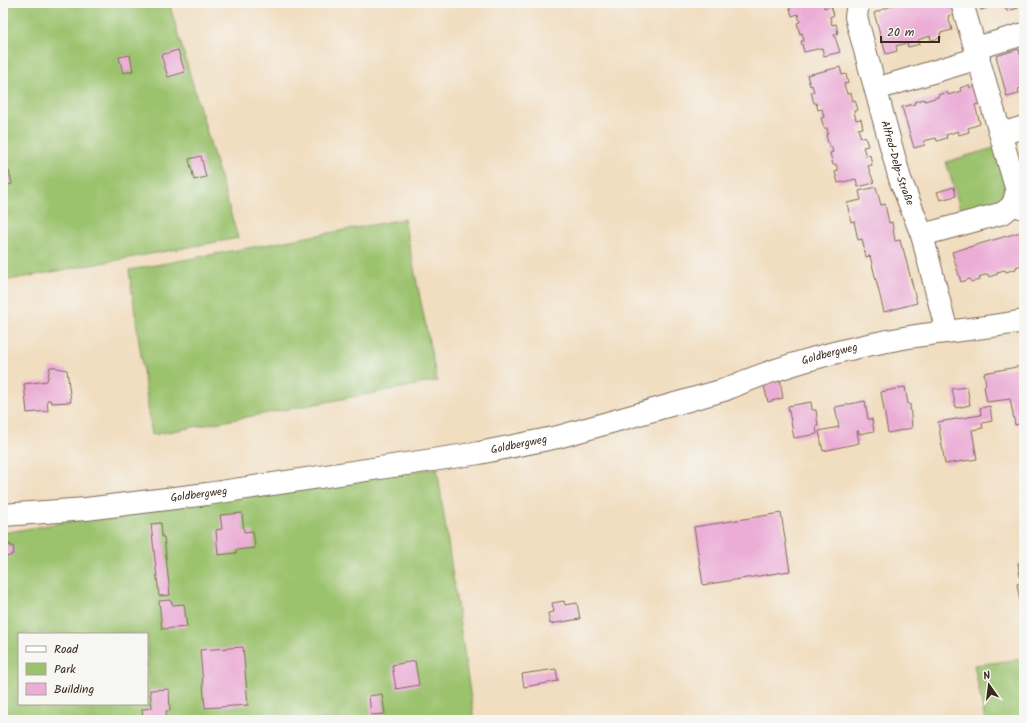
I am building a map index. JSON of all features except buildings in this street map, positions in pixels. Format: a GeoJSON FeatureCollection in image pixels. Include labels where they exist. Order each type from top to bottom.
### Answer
{"type":"FeatureCollection","features":[{"type":"Feature","properties":{"kind":"street","name":"Alfred-Delp-Straße"},"geometry":{"type":"LineString","coordinates":[[858,3],[856,17],[900,179],[922,235],[947,332]]}},
{"type":"Feature","properties":{"kind":"street"},"geometry":{"type":"LineString","coordinates":[[922,235],[1003,213],[1018,206],[1017,191],[962,3]]}},
{"type":"Feature","properties":{"kind":"street"},"geometry":{"type":"LineString","coordinates":[[876,89],[977,53],[1024,34]]}},
{"type":"Feature","properties":{"kind":"street"},"geometry":{"type":"LineString","coordinates":[[1001,134],[1024,127]]}},
{"type":"Feature","properties":{"kind":"street","name":"Goldbergweg"},"geometry":{"type":"LineString","coordinates":[[3,515],[86,508],[207,494],[479,453],[558,437],[724,390],[746,380],[840,350],[909,337],[1024,321]]}},
{"type":"Feature","properties":{"kind":"green space"},"geometry":{"type":"Polygon","coordinates":[[[3,3],[169,3],[238,238],[3,281],[3,3]]]}},
{"type":"Feature","properties":{"kind":"green space"},"geometry":{"type":"Polygon","coordinates":[[[997,147],[1007,193],[1001,202],[962,215],[946,162],[997,147]]]}},
{"type":"Feature","properties":{"kind":"green space"},"geometry":{"type":"Polygon","coordinates":[[[404,219],[437,381],[152,435],[129,270],[404,219]]]}},
{"type":"Feature","properties":{"kind":"green space"},"geometry":{"type":"Polygon","coordinates":[[[437,468],[474,720],[3,720],[3,533],[145,508],[437,468]]]}},
{"type":"Feature","properties":{"kind":"green space"},"geometry":{"type":"Polygon","coordinates":[[[1024,659],[1024,720],[985,720],[974,665],[1024,659]]]}}]}
